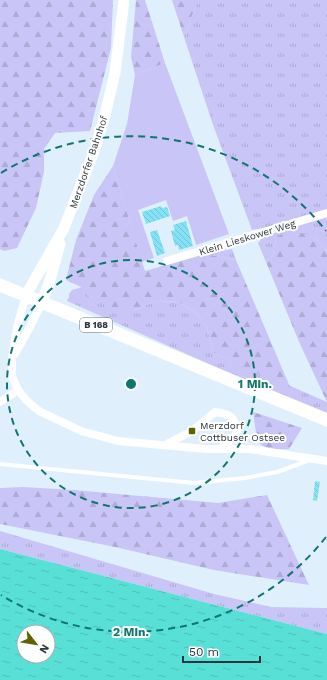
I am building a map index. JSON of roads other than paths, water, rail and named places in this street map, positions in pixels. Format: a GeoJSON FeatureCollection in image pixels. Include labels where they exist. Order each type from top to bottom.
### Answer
{"type":"FeatureCollection","features":[{"type":"Feature","properties":{"kind":"main road","name":"B 168"},"geometry":{"type":"LineString","coordinates":[[0,285],[327,420]]}},
{"type":"Feature","properties":{"kind":"street","name":"Merzdorfer Bahnhof"},"geometry":{"type":"LineString","coordinates":[[64,228],[95,149],[105,115],[115,73],[124,0]]}},
{"type":"Feature","properties":{"kind":"street","name":"Klein Lieskower Weg"},"geometry":{"type":"LineString","coordinates":[[167,261],[327,213]]}},
{"type":"Feature","properties":{"kind":"street"},"geometry":{"type":"LineString","coordinates":[[64,228],[26,295],[17,327],[12,358],[12,376],[18,390],[27,401],[39,410],[81,431],[118,441],[206,449],[250,449],[327,461]]}},
{"type":"Feature","properties":{"kind":"street"},"geometry":{"type":"LineString","coordinates":[[12,358],[30,327],[42,302],[50,280],[64,228]]}},
{"type":"Feature","properties":{"kind":"street"},"geometry":{"type":"LineString","coordinates":[[0,402],[18,390]]}},
{"type":"Feature","properties":{"kind":"street"},"geometry":{"type":"LineString","coordinates":[[165,445],[192,431],[215,412],[225,413],[235,420],[238,429],[234,438],[221,448]]}},
{"type":"Feature","properties":{"kind":"lane"},"geometry":{"type":"LineString","coordinates":[[0,464],[194,482],[245,478],[277,472],[314,458]]}},
{"type":"Feature","properties":{"kind":"water"},"geometry":{"type":"Polygon","coordinates":[[[0,549],[327,634],[327,680],[0,680],[0,549]]]}},
{"type":"Feature","properties":{"kind":"place","name":"Merzdorf Cottbuser Ostsee"},"geometry":{"type":"Point","coordinates":[192,431]}}]}
